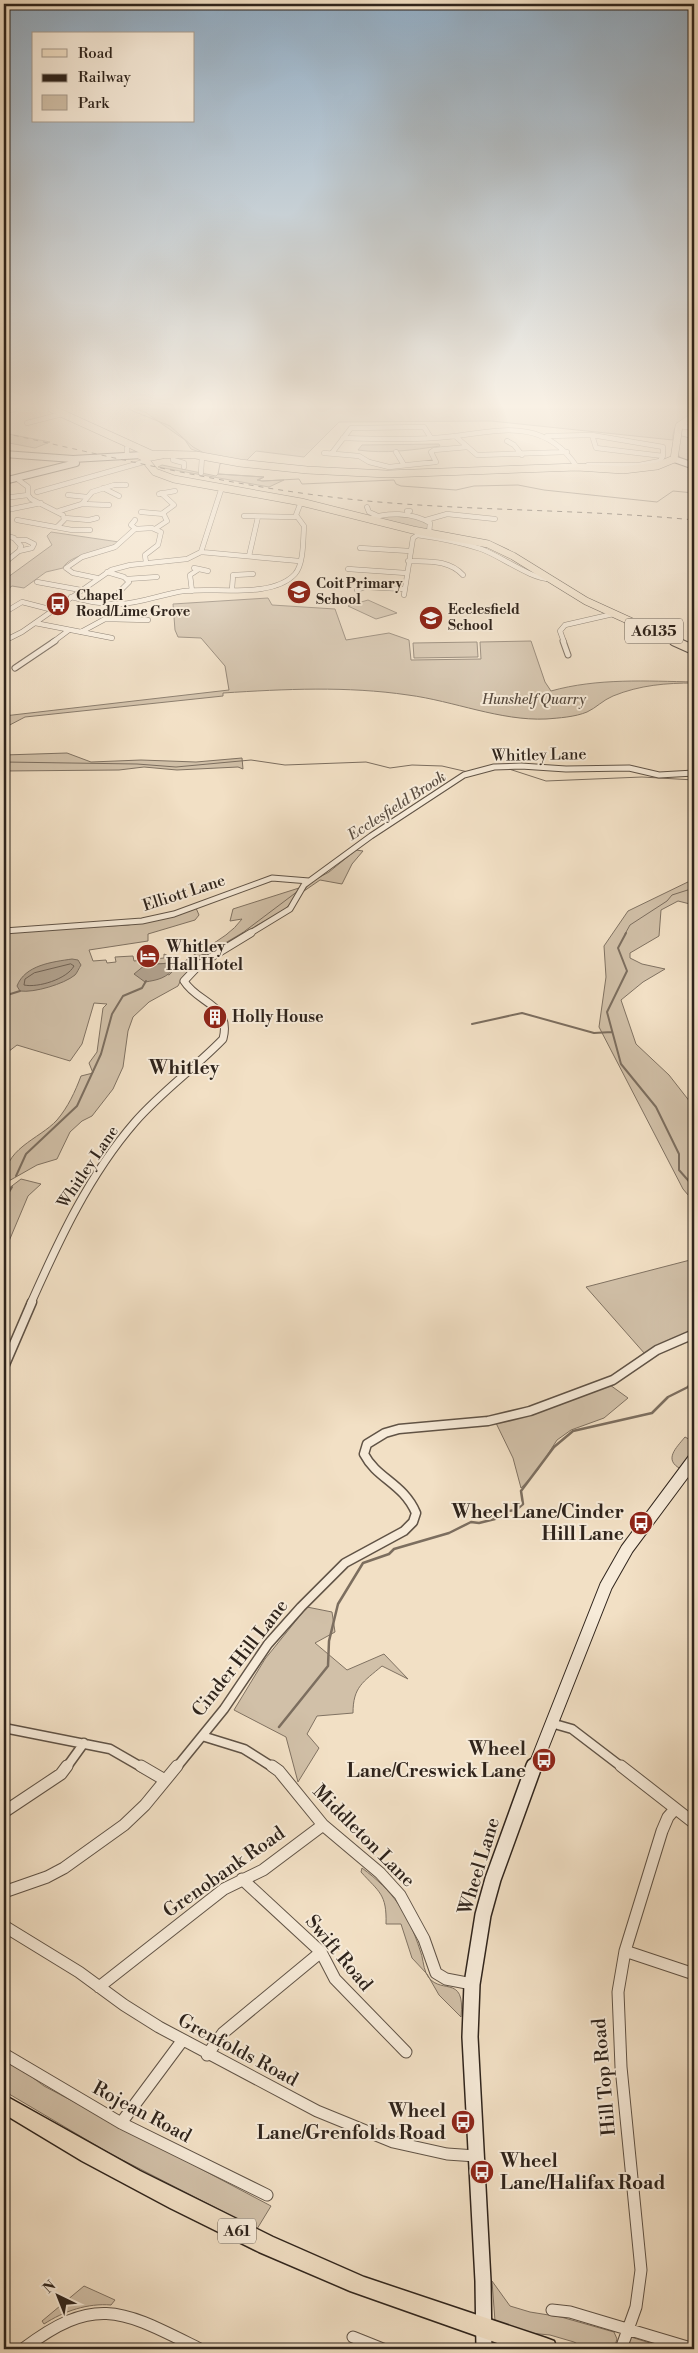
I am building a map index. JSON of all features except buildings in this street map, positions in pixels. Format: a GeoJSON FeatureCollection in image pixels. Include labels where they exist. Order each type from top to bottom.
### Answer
{"type":"FeatureCollection","features":[{"type":"Feature","properties":{"kind":"highway","name":"A61"},"geometry":{"type":"LineString","coordinates":[[4,2104],[70,2144],[235,2230],[484,2340],[546,2349]]}},
{"type":"Feature","properties":{"kind":"main road","name":"A6135"},"geometry":{"type":"LineString","coordinates":[[371,519],[423,533],[495,547],[586,601],[694,650]]}},
{"type":"Feature","properties":{"kind":"street"},"geometry":{"type":"LineString","coordinates":[[17,520],[25,519],[58,527],[91,530]]}},
{"type":"Feature","properties":{"kind":"street"},"geometry":{"type":"LineString","coordinates":[[58,527],[64,519]]}},
{"type":"Feature","properties":{"kind":"street"},"geometry":{"type":"LineString","coordinates":[[75,519],[94,519]]}},
{"type":"Feature","properties":{"kind":"street"},"geometry":{"type":"LineString","coordinates":[[97,578],[73,573],[66,568],[78,559],[116,547],[129,532],[136,529],[155,528],[167,521],[166,519]]}},
{"type":"Feature","properties":{"kind":"street"},"geometry":{"type":"LineString","coordinates":[[201,552],[210,519]]}},
{"type":"Feature","properties":{"kind":"street"},"geometry":{"type":"LineString","coordinates":[[249,556],[258,519]]}},
{"type":"Feature","properties":{"kind":"street"},"geometry":{"type":"LineString","coordinates":[[71,597],[112,604],[136,602],[162,594],[192,590],[232,590],[264,587],[287,580],[298,571],[304,526],[296,519]]}},
{"type":"Feature","properties":{"kind":"street"},"geometry":{"type":"LineString","coordinates":[[419,519],[431,519]]}},
{"type":"Feature","properties":{"kind":"street"},"geometry":{"type":"LineString","coordinates":[[135,520],[131,525],[136,529]]}},
{"type":"Feature","properties":{"kind":"street"},"geometry":{"type":"LineString","coordinates":[[404,595],[413,538],[423,533],[430,523],[426,520]]}},
{"type":"Feature","properties":{"kind":"street"},"geometry":{"type":"LineString","coordinates":[[146,563],[145,556],[159,542],[161,532],[155,528]]}},
{"type":"Feature","properties":{"kind":"street"},"geometry":{"type":"LineString","coordinates":[[423,533],[478,546],[495,553],[538,578],[551,579]]}},
{"type":"Feature","properties":{"kind":"street"},"geometry":{"type":"LineString","coordinates":[[4,535],[16,540],[26,540],[34,544],[32,548],[19,551],[4,563]]}},
{"type":"Feature","properties":{"kind":"street"},"geometry":{"type":"LineString","coordinates":[[16,540],[21,546],[19,551]]}},
{"type":"Feature","properties":{"kind":"street"},"geometry":{"type":"LineString","coordinates":[[360,548],[410,551]]}},
{"type":"Feature","properties":{"kind":"street"},"geometry":{"type":"LineString","coordinates":[[6,639],[35,624],[97,578],[121,566],[187,559],[201,552],[299,561]]}},
{"type":"Feature","properties":{"kind":"street"},"geometry":{"type":"LineString","coordinates":[[408,562],[447,564],[457,568],[463,575]]}},
{"type":"Feature","properties":{"kind":"street"},"geometry":{"type":"LineString","coordinates":[[192,590],[190,575],[196,568],[208,571]]}},
{"type":"Feature","properties":{"kind":"street"},"geometry":{"type":"LineString","coordinates":[[348,569],[406,573]]}},
{"type":"Feature","properties":{"kind":"street"},"geometry":{"type":"LineString","coordinates":[[107,572],[127,579],[157,577]]}},
{"type":"Feature","properties":{"kind":"street"},"geometry":{"type":"LineString","coordinates":[[232,590],[233,575],[253,574]]}},
{"type":"Feature","properties":{"kind":"street"},"geometry":{"type":"LineString","coordinates":[[119,592],[129,584],[127,579]]}},
{"type":"Feature","properties":{"kind":"street"},"geometry":{"type":"LineString","coordinates":[[33,587],[39,582],[81,590]]}},
{"type":"Feature","properties":{"kind":"street"},"geometry":{"type":"LineString","coordinates":[[358,590],[364,586],[404,589]]}},
{"type":"Feature","properties":{"kind":"street"},"geometry":{"type":"LineString","coordinates":[[6,611],[19,601],[53,610]]}},
{"type":"Feature","properties":{"kind":"street"},"geometry":{"type":"LineString","coordinates":[[568,655],[560,631],[565,625],[613,614]]}},
{"type":"Feature","properties":{"kind":"street"},"geometry":{"type":"LineString","coordinates":[[81,632],[98,621],[120,617],[148,620]]}},
{"type":"Feature","properties":{"kind":"street"},"geometry":{"type":"LineString","coordinates":[[91,618],[98,621]]}},
{"type":"Feature","properties":{"kind":"street"},"geometry":{"type":"LineString","coordinates":[[35,624],[112,638]]}},
{"type":"Feature","properties":{"kind":"street"},"geometry":{"type":"LineString","coordinates":[[15,668],[23,660],[42,650],[69,630]]}},
{"type":"Feature","properties":{"kind":"street","name":"Whitley Lane"},"geometry":{"type":"LineString","coordinates":[[4,1367],[62,1231],[96,1173],[135,1123],[223,1039],[225,1034],[221,1012],[185,984],[186,977],[210,957],[278,918],[290,909],[304,885],[330,868],[371,836],[467,774],[494,767],[521,766],[566,769],[621,768],[660,775],[694,773]]}},
{"type":"Feature","properties":{"kind":"street","name":"Elliott Lane"},"geometry":{"type":"LineString","coordinates":[[4,931],[142,921],[174,914],[272,878],[310,881]]}},
{"type":"Feature","properties":{"kind":"street","name":"Cinder Hill Lane"},"geometry":{"type":"LineString","coordinates":[[4,1892],[47,1877],[101,1844],[135,1816],[224,1709],[274,1637],[337,1569],[363,1551],[397,1536],[409,1527],[415,1518],[414,1507],[404,1492],[366,1458],[364,1448],[367,1444],[385,1433],[488,1421],[555,1403],[613,1380],[627,1373],[657,1350],[694,1334]]}},
{"type":"Feature","properties":{"kind":"street","name":"Wheel Lane"},"geometry":{"type":"LineString","coordinates":[[484,2340],[470,2038],[472,1984],[483,1915],[491,1885],[550,1723],[606,1586],[627,1549],[694,1459]]}},
{"type":"Feature","properties":{"kind":"street"},"geometry":{"type":"LineString","coordinates":[[550,1723],[567,1728],[582,1736],[694,1823]]}},
{"type":"Feature","properties":{"kind":"street"},"geometry":{"type":"LineString","coordinates":[[4,1728],[110,1749],[165,1780]]}},
{"type":"Feature","properties":{"kind":"street","name":"Middleton Lane"},"geometry":{"type":"LineString","coordinates":[[202,1736],[244,1749],[273,1766],[285,1777],[306,1806],[323,1825],[380,1873],[400,1895],[424,1939],[436,1973],[446,1980],[472,1984]]}},
{"type":"Feature","properties":{"kind":"street"},"geometry":{"type":"LineString","coordinates":[[4,1812],[61,1774],[84,1743]]}},
{"type":"Feature","properties":{"kind":"street","name":"Hill Top Road"},"geometry":{"type":"LineString","coordinates":[[621,2349],[636,2307],[641,2270],[617,2006],[619,1977],[662,1831],[668,1817],[675,1809]]}},
{"type":"Feature","properties":{"kind":"street","name":"Grenobank Road"},"geometry":{"type":"LineString","coordinates":[[99,1987],[214,1896],[242,1879],[263,1870],[323,1825]]}},
{"type":"Feature","properties":{"kind":"street","name":"Swift Road"},"geometry":{"type":"LineString","coordinates":[[242,1879],[321,1952],[335,1979],[406,2052]]}},
{"type":"Feature","properties":{"kind":"street","name":"Grenfolds Road"},"geometry":{"type":"LineString","coordinates":[[4,1926],[182,2041],[340,2123],[372,2136],[424,2152],[450,2156],[476,2156]]}},
{"type":"Feature","properties":{"kind":"street"},"geometry":{"type":"LineString","coordinates":[[207,2055],[223,2033],[321,1952]]}},
{"type":"Feature","properties":{"kind":"street"},"geometry":{"type":"LineString","coordinates":[[625,1952],[694,1974]]}},
{"type":"Feature","properties":{"kind":"street"},"geometry":{"type":"LineString","coordinates":[[121,2123],[182,2041]]}},
{"type":"Feature","properties":{"kind":"street","name":"Rojean Road"},"geometry":{"type":"LineString","coordinates":[[4,2054],[121,2123],[266,2196]]}},
{"type":"Feature","properties":{"kind":"street"},"geometry":{"type":"LineString","coordinates":[[552,2310],[570,2312],[694,2349]]}},
{"type":"Feature","properties":{"kind":"street"},"geometry":{"type":"LineString","coordinates":[[23,2349],[64,2321],[76,2316],[104,2311],[136,2318],[200,2349]]}},
{"type":"Feature","properties":{"kind":"street"},"geometry":{"type":"LineString","coordinates":[[353,2337],[383,2349]]}},
{"type":"Feature","properties":{"kind":"green space"},"geometry":{"type":"Polygon","coordinates":[[[370,519],[419,519],[428,523],[427,532],[370,519]]]}},
{"type":"Feature","properties":{"kind":"green space"},"geometry":{"type":"Polygon","coordinates":[[[51,532],[119,542],[73,559],[63,568],[46,572],[24,588],[12,586],[4,592],[4,580],[52,545],[47,536],[51,532]]]}},
{"type":"Feature","properties":{"kind":"green space","name":"Hunshelf Quarry"},"geometry":{"type":"Polygon","coordinates":[[[268,598],[272,605],[335,609],[346,640],[389,633],[409,640],[411,660],[481,659],[480,642],[531,641],[545,682],[551,691],[604,682],[694,683],[663,684],[633,689],[609,698],[582,714],[546,719],[529,719],[494,714],[408,695],[339,689],[223,693],[223,696],[25,717],[4,728],[4,716],[229,690],[225,666],[201,638],[178,637],[175,630],[173,604],[268,598]]]}},
{"type":"Feature","properties":{"kind":"green space"},"geometry":{"type":"Polygon","coordinates":[[[368,600],[397,613],[376,619],[348,606],[368,600]]]}},
{"type":"Feature","properties":{"kind":"green space"},"geometry":{"type":"Polygon","coordinates":[[[477,642],[478,657],[414,658],[413,643],[477,642]]]}},
{"type":"Feature","properties":{"kind":"green space"},"geometry":{"type":"Polygon","coordinates":[[[67,753],[91,762],[141,760],[196,762],[242,758],[243,769],[238,767],[177,770],[144,767],[119,770],[4,771],[4,755],[67,753]]]}},
{"type":"Feature","properties":{"kind":"green space"},"geometry":{"type":"Polygon","coordinates":[[[356,850],[363,851],[352,864],[342,884],[320,880],[304,891],[309,883],[329,872],[356,850]]]}},
{"type":"Feature","properties":{"kind":"green space"},"geometry":{"type":"Polygon","coordinates":[[[694,879],[694,905],[678,901],[661,910],[659,936],[630,953],[630,958],[642,964],[665,969],[643,982],[621,1000],[636,1044],[669,1075],[694,1107],[694,1202],[683,1189],[599,1027],[606,977],[604,946],[628,911],[694,879]]]}},
{"type":"Feature","properties":{"kind":"green space"},"geometry":{"type":"Polygon","coordinates":[[[299,888],[292,902],[284,910],[209,955],[184,976],[178,986],[149,1002],[133,1017],[128,1031],[123,1067],[113,1089],[92,1116],[82,1121],[70,1132],[57,1159],[37,1165],[7,1182],[6,1171],[9,1161],[15,1153],[57,1120],[71,1099],[81,1076],[93,1073],[89,1063],[97,1052],[103,1008],[107,1004],[94,1003],[82,1044],[70,1061],[17,1045],[4,1055],[4,932],[128,925],[151,921],[196,908],[199,915],[195,920],[148,934],[148,941],[89,950],[93,961],[106,960],[107,963],[116,962],[115,957],[133,956],[134,961],[164,958],[164,954],[173,958],[170,963],[145,965],[169,975],[177,967],[235,928],[242,919],[230,921],[233,909],[299,888]]]}},
{"type":"Feature","properties":{"kind":"green space"},"geometry":{"type":"Polygon","coordinates":[[[21,1179],[41,1184],[28,1196],[4,1253],[4,1192],[21,1179]]]}},
{"type":"Feature","properties":{"kind":"green space"},"geometry":{"type":"Polygon","coordinates":[[[694,1259],[694,1331],[677,1337],[645,1354],[586,1287],[694,1259]]]}},
{"type":"Feature","properties":{"kind":"green space"},"geometry":{"type":"Polygon","coordinates":[[[610,1385],[628,1398],[604,1418],[571,1430],[557,1440],[537,1471],[521,1488],[513,1458],[496,1423],[610,1385]]]}},
{"type":"Feature","properties":{"kind":"green space"},"geometry":{"type":"Polygon","coordinates":[[[685,1437],[694,1442],[694,1449],[681,1469],[673,1462],[672,1458],[675,1450],[685,1437]]]}},
{"type":"Feature","properties":{"kind":"green space"},"geometry":{"type":"Polygon","coordinates":[[[307,1607],[332,1612],[335,1632],[315,1643],[347,1670],[384,1654],[408,1679],[382,1666],[360,1686],[353,1704],[353,1713],[317,1716],[307,1734],[319,1748],[298,1782],[286,1737],[234,1710],[265,1659],[307,1607]]]}},
{"type":"Feature","properties":{"kind":"green space"},"geometry":{"type":"Polygon","coordinates":[[[362,1868],[391,1894],[405,1914],[421,1953],[426,1973],[412,1958],[401,1924],[386,1924],[385,1906],[381,1894],[361,1872],[362,1868]]]}},
{"type":"Feature","properties":{"kind":"green space"},"geometry":{"type":"Polygon","coordinates":[[[428,1976],[437,1984],[455,1989],[459,1994],[461,2003],[461,2017],[439,1995],[428,1976]]]}},
{"type":"Feature","properties":{"kind":"green space"},"geometry":{"type":"Polygon","coordinates":[[[4,2056],[44,2086],[271,2206],[257,2229],[109,2153],[4,2091],[4,2056]]]}},
{"type":"Feature","properties":{"kind":"green space"},"geometry":{"type":"Polygon","coordinates":[[[492,2281],[510,2306],[530,2312],[561,2317],[614,2332],[617,2339],[614,2349],[586,2349],[574,2342],[550,2335],[529,2333],[495,2321],[492,2281]]]}},
{"type":"Feature","properties":{"kind":"green space"},"geometry":{"type":"Polygon","coordinates":[[[84,2286],[115,2300],[111,2305],[94,2305],[76,2309],[44,2324],[42,2321],[84,2286]]]}},
{"type":"Feature","properties":{"kind":"green space"},"geometry":{"type":"Polygon","coordinates":[[[631,2337],[669,2349],[627,2349],[631,2337]]]}},
{"type":"Feature","properties":{"kind":"water"},"geometry":{"type":"Polygon","coordinates":[[[72,959],[78,960],[81,965],[75,975],[64,982],[33,991],[20,991],[17,986],[26,973],[33,969],[48,963],[72,959]]]}},
{"type":"Feature","properties":{"kind":"water"},"geometry":{"type":"Polygon","coordinates":[[[170,963],[175,967],[169,974],[158,979],[145,982],[134,974],[145,965],[170,963]]]}},
{"type":"Feature","properties":{"kind":"waterway"},"geometry":{"type":"LineString","coordinates":[[4,762],[137,764],[176,767],[251,760],[285,765],[366,762],[390,768],[412,765],[442,766],[468,772]]}},
{"type":"Feature","properties":{"kind":"waterway","name":"Ecclesfield Brook"},"geometry":{"type":"LineString","coordinates":[[509,769],[546,781],[642,777],[694,780]]}},
{"type":"Feature","properties":{"kind":"waterway","name":"Ecclesfield Brook"},"geometry":{"type":"LineString","coordinates":[[401,814],[435,791]]}},
{"type":"Feature","properties":{"kind":"waterway","name":"Ecclesfield Brook"},"geometry":{"type":"LineString","coordinates":[[358,843],[372,833]]}},
{"type":"Feature","properties":{"kind":"waterway","name":"Ecclesfield Brook"},"geometry":{"type":"LineString","coordinates":[[306,886],[331,868]]}},
{"type":"Feature","properties":{"kind":"waterway"},"geometry":{"type":"LineString","coordinates":[[625,934],[630,925],[667,901],[672,895],[694,888]]}},
{"type":"Feature","properties":{"kind":"waterway","name":"Ecclesfield Brook"},"geometry":{"type":"LineString","coordinates":[[241,934],[298,891]]}},
{"type":"Feature","properties":{"kind":"waterway","name":"Ecclesfield Brook"},"geometry":{"type":"LineString","coordinates":[[173,969],[216,949],[243,933]]}},
{"type":"Feature","properties":{"kind":"waterway"},"geometry":{"type":"LineString","coordinates":[[626,933],[618,948],[627,971],[607,1012],[621,1064],[656,1107],[679,1154],[679,1170],[694,1187]]}},
{"type":"Feature","properties":{"kind":"waterway"},"geometry":{"type":"LineString","coordinates":[[16,1176],[26,1154],[77,1106],[101,1054],[112,1014],[123,996],[142,988],[146,981]]}},
{"type":"Feature","properties":{"kind":"waterway"},"geometry":{"type":"LineString","coordinates":[[4,996],[20,991]]}},
{"type":"Feature","properties":{"kind":"waterway"},"geometry":{"type":"LineString","coordinates":[[472,1024],[522,1013],[594,1033],[612,1032]]}},
{"type":"Feature","properties":{"kind":"waterway"},"geometry":{"type":"LineString","coordinates":[[4,1194],[9,1192],[12,1187]]}},
{"type":"Feature","properties":{"kind":"waterway"},"geometry":{"type":"LineString","coordinates":[[279,1727],[328,1666],[329,1641],[338,1604],[363,1563],[389,1554],[394,1549],[449,1533],[471,1522],[479,1523],[495,1519],[507,1511],[516,1510],[523,1504],[521,1491],[554,1447],[573,1431],[652,1413],[668,1397],[688,1387],[694,1379]]}},
{"type":"Feature","properties":{"kind":"railway"},"geometry":{"type":"LineString","coordinates":[[679,519],[694,520]]}},
{"type":"Feature","properties":{"kind":"place","name":"Coit Primary School"},"geometry":{"type":"Point","coordinates":[299,592]}},
{"type":"Feature","properties":{"kind":"place","name":"Chapel Road/Lime Grove"},"geometry":{"type":"Point","coordinates":[58,604]}},
{"type":"Feature","properties":{"kind":"place","name":"Ecclesfield School"},"geometry":{"type":"Point","coordinates":[431,618]}},
{"type":"Feature","properties":{"kind":"place","name":"Whitley Hall Hotel"},"geometry":{"type":"Point","coordinates":[148,956]}},
{"type":"Feature","properties":{"kind":"place","name":"Holly House"},"geometry":{"type":"Point","coordinates":[215,1017]}},
{"type":"Feature","properties":{"kind":"place","name":"Wheel Lane/Cinder Hill Lane"},"geometry":{"type":"Point","coordinates":[641,1523]}},
{"type":"Feature","properties":{"kind":"place","name":"Wheel Lane/Creswick Lane"},"geometry":{"type":"Point","coordinates":[544,1760]}},
{"type":"Feature","properties":{"kind":"place","name":"Wheel Lane/Grenfolds Road"},"geometry":{"type":"Point","coordinates":[463,2122]}},
{"type":"Feature","properties":{"kind":"place","name":"Wheel Lane/Halifax Road"},"geometry":{"type":"Point","coordinates":[482,2172]}},
{"type":"Feature","properties":{"kind":"district","name":"Whitley"},"geometry":{"type":"Point","coordinates":[184,1068]}}]}
